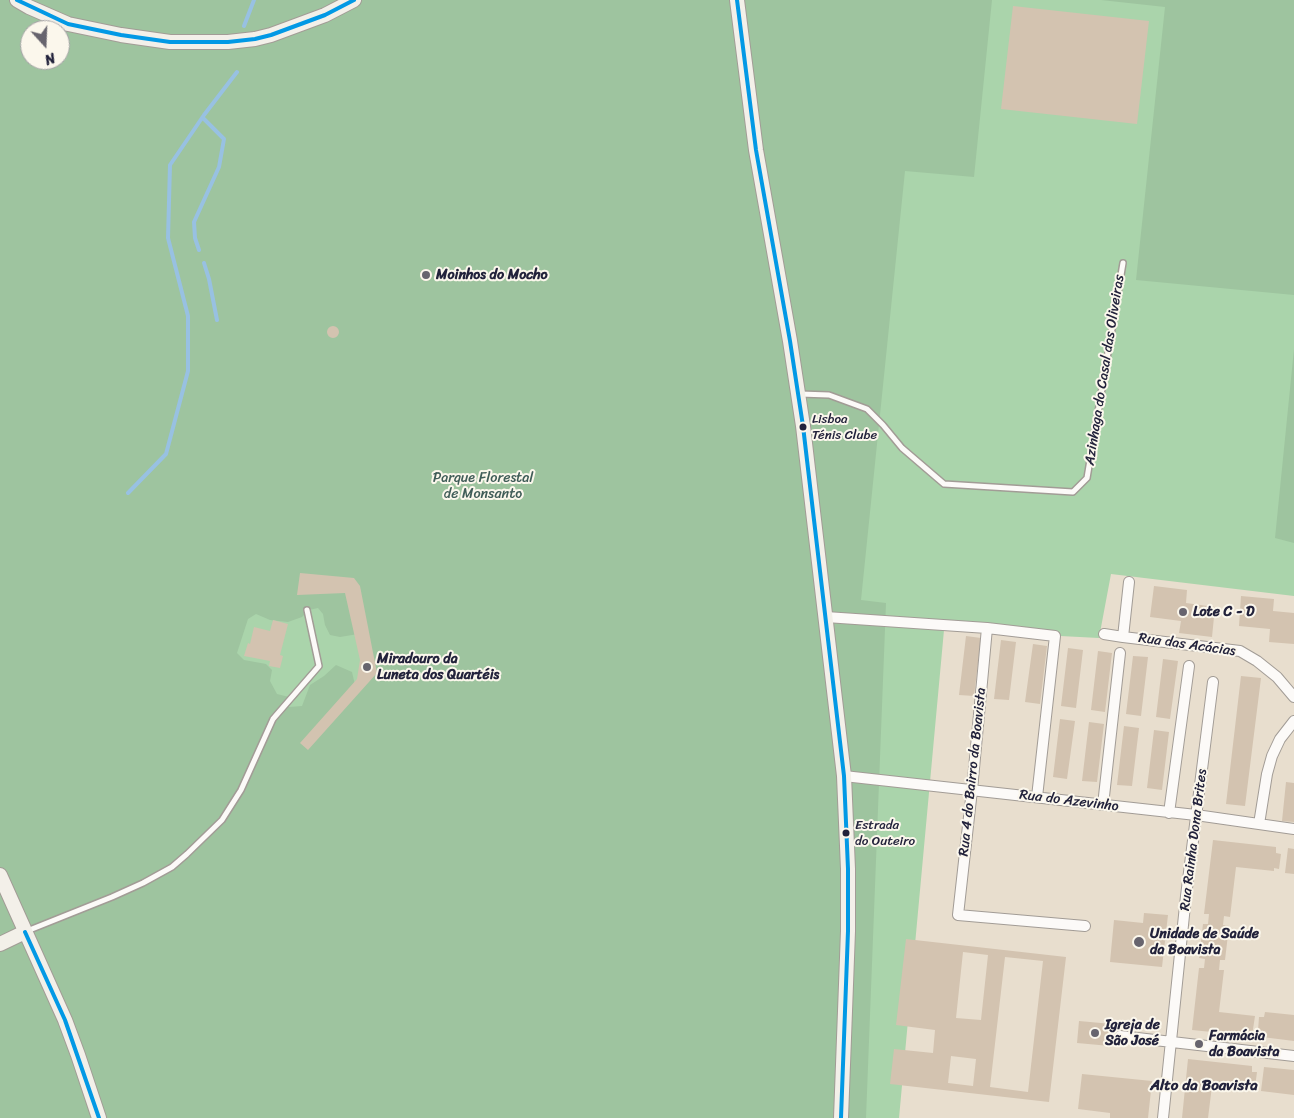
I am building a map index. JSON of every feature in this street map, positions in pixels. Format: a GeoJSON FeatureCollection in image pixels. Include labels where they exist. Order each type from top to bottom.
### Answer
{"type":"FeatureCollection","features":[{"type":"Feature","properties":{"kind":"street"},"geometry":{"type":"LineString","coordinates":[[17,0],[68,24],[121,35],[170,42],[228,42],[271,35],[325,15],[354,0]]}},
{"type":"Feature","properties":{"kind":"street"},"geometry":{"type":"LineString","coordinates":[[738,0],[756,150],[798,394],[844,776],[848,869],[848,931],[841,1118]]}},
{"type":"Feature","properties":{"kind":"street","name":"Rua das Acácias"},"geometry":{"type":"LineString","coordinates":[[1123,636],[1129,582]]}},
{"type":"Feature","properties":{"kind":"street"},"geometry":{"type":"LineString","coordinates":[[826,617],[987,628],[1054,636],[1037,797]]}},
{"type":"Feature","properties":{"kind":"street","name":"Rua 4 do Bairro da Boavista"},"geometry":{"type":"LineString","coordinates":[[987,628],[958,915],[1085,926]]}},
{"type":"Feature","properties":{"kind":"street","name":"Rua das Acácias"},"geometry":{"type":"LineString","coordinates":[[1104,634],[1240,651],[1264,666],[1277,677],[1294,697]]}},
{"type":"Feature","properties":{"kind":"street"},"geometry":{"type":"LineString","coordinates":[[1103,804],[1120,653]]}},
{"type":"Feature","properties":{"kind":"street"},"geometry":{"type":"LineString","coordinates":[[1169,813],[1189,666]]}},
{"type":"Feature","properties":{"kind":"street","name":"Rua Rainha Dona Brites"},"geometry":{"type":"LineString","coordinates":[[1162,1118],[1213,682]]}},
{"type":"Feature","properties":{"kind":"street"},"geometry":{"type":"LineString","coordinates":[[1259,824],[1265,784],[1272,756],[1280,740],[1294,721]]}},
{"type":"Feature","properties":{"kind":"street","name":"Rua do Azevinho"},"geometry":{"type":"LineString","coordinates":[[844,776],[1103,804],[1294,829]]}},
{"type":"Feature","properties":{"kind":"street"},"geometry":{"type":"LineString","coordinates":[[0,875],[64,1020],[78,1055],[98,1118]]}},
{"type":"Feature","properties":{"kind":"street"},"geometry":{"type":"LineString","coordinates":[[0,944],[25,932]]}},
{"type":"Feature","properties":{"kind":"street"},"geometry":{"type":"LineString","coordinates":[[1120,1036],[1294,1056]]}},
{"type":"Feature","properties":{"kind":"lane","name":"Azinhaga do Casal das Oliveiras"},"geometry":{"type":"LineString","coordinates":[[798,394],[829,395],[867,409],[902,448],[944,484],[1073,492],[1087,478],[1122,263]]}},
{"type":"Feature","properties":{"kind":"lane"},"geometry":{"type":"LineString","coordinates":[[25,932],[143,883],[172,867],[222,820],[241,790],[273,719],[319,666],[307,610]]}},
{"type":"Feature","properties":{"kind":"green space","name":"Parque Florestal de Monsanto"},"geometry":{"type":"Polygon","coordinates":[[[0,0],[1294,0],[1294,596],[1111,574],[1099,638],[944,630],[899,1118],[0,1118],[0,0]]]}},
{"type":"Feature","properties":{"kind":"green space","name":"Parque Florestal de Monsanto"},"geometry":{"type":"Polygon","coordinates":[[[0,0],[992,0],[974,177],[905,171],[861,600],[886,603],[866,1118],[0,1118],[0,0]],[[318,608],[309,610],[302,617],[288,622],[270,620],[256,614],[248,619],[237,653],[244,660],[266,664],[272,670],[270,681],[277,694],[289,697],[289,707],[302,706],[310,685],[336,665],[352,672],[355,685],[371,674],[358,634],[340,637],[330,635],[325,625],[323,614],[318,608]]]}},
{"type":"Feature","properties":{"kind":"green space"},"geometry":{"type":"Polygon","coordinates":[[[1101,0],[1294,0],[1294,295],[1136,280],[1165,7],[1101,0]]]}},
{"type":"Feature","properties":{"kind":"green space"},"geometry":{"type":"Polygon","coordinates":[[[1294,349],[1294,543],[1275,538],[1294,349]]]}},
{"type":"Feature","properties":{"kind":"building"},"geometry":{"type":"Polygon","coordinates":[[[1013,6],[1149,21],[1137,124],[1001,109],[1013,6]]]}},
{"type":"Feature","properties":{"kind":"building","name":"Moinhos do Mocho"},"geometry":{"type":"Polygon","coordinates":[[[424,269],[428,269],[432,275],[428,281],[424,281],[420,277],[420,273],[424,269]]]}},
{"type":"Feature","properties":{"kind":"building"},"geometry":{"type":"Polygon","coordinates":[[[331,326],[335,326],[339,332],[335,338],[331,338],[327,334],[327,330],[331,326]]]}},
{"type":"Feature","properties":{"kind":"building","name":"Miradouro da Luneta dos Quartéis"},"geometry":{"type":"Polygon","coordinates":[[[300,573],[354,578],[360,586],[377,673],[308,750],[300,743],[357,679],[360,660],[345,593],[297,595],[300,573]]]}},
{"type":"Feature","properties":{"kind":"building","name":"Lote C - D"},"geometry":{"type":"Polygon","coordinates":[[[1154,586],[1187,590],[1186,603],[1215,607],[1212,637],[1179,633],[1181,621],[1150,617],[1154,586]]]}},
{"type":"Feature","properties":{"kind":"building"},"geometry":{"type":"Polygon","coordinates":[[[1241,596],[1274,599],[1273,611],[1294,613],[1294,644],[1269,642],[1270,629],[1239,626],[1241,596]]]}},
{"type":"Feature","properties":{"kind":"building"},"geometry":{"type":"Polygon","coordinates":[[[273,620],[288,624],[280,655],[283,656],[280,668],[269,666],[270,661],[244,656],[248,643],[250,644],[254,627],[270,631],[273,620]]]}},
{"type":"Feature","properties":{"kind":"building"},"geometry":{"type":"Polygon","coordinates":[[[966,636],[981,638],[974,696],[959,695],[966,636]]]}},
{"type":"Feature","properties":{"kind":"building"},"geometry":{"type":"Polygon","coordinates":[[[1001,640],[1016,642],[1009,700],[994,699],[1001,640]]]}},
{"type":"Feature","properties":{"kind":"building"},"geometry":{"type":"Polygon","coordinates":[[[1033,644],[1047,646],[1040,704],[1025,702],[1033,644]]]}},
{"type":"Feature","properties":{"kind":"building"},"geometry":{"type":"Polygon","coordinates":[[[1068,648],[1083,650],[1076,708],[1061,706],[1068,648]]]}},
{"type":"Feature","properties":{"kind":"building"},"geometry":{"type":"Polygon","coordinates":[[[1098,651],[1112,653],[1105,712],[1091,710],[1098,651]]]}},
{"type":"Feature","properties":{"kind":"building"},"geometry":{"type":"Polygon","coordinates":[[[1133,656],[1148,657],[1141,716],[1126,714],[1133,656]]]}},
{"type":"Feature","properties":{"kind":"building"},"geometry":{"type":"Polygon","coordinates":[[[1163,659],[1178,661],[1170,719],[1156,717],[1163,659]]]}},
{"type":"Feature","properties":{"kind":"building"},"geometry":{"type":"Polygon","coordinates":[[[1241,676],[1261,678],[1245,806],[1226,804],[1241,676]]]}},
{"type":"Feature","properties":{"kind":"building"},"geometry":{"type":"Polygon","coordinates":[[[1060,719],[1075,721],[1067,779],[1053,777],[1060,719]]]}},
{"type":"Feature","properties":{"kind":"building"},"geometry":{"type":"Polygon","coordinates":[[[1089,722],[1104,724],[1097,782],[1082,781],[1089,722]]]}},
{"type":"Feature","properties":{"kind":"building"},"geometry":{"type":"Polygon","coordinates":[[[1124,726],[1139,728],[1132,786],[1117,785],[1124,726]]]}},
{"type":"Feature","properties":{"kind":"building"},"geometry":{"type":"Polygon","coordinates":[[[1154,730],[1169,732],[1162,790],[1147,788],[1154,730]]]}},
{"type":"Feature","properties":{"kind":"building"},"geometry":{"type":"Polygon","coordinates":[[[1286,782],[1294,783],[1294,822],[1282,821],[1286,782]]]}},
{"type":"Feature","properties":{"kind":"building"},"geometry":{"type":"Polygon","coordinates":[[[1213,840],[1276,847],[1276,853],[1281,854],[1279,869],[1274,868],[1274,871],[1236,867],[1230,917],[1224,916],[1223,925],[1229,926],[1225,960],[1220,960],[1219,970],[1224,970],[1219,1012],[1255,1016],[1252,1036],[1192,1030],[1199,968],[1204,968],[1205,959],[1199,958],[1203,924],[1208,924],[1209,914],[1204,914],[1213,840]]]}},
{"type":"Feature","properties":{"kind":"building"},"geometry":{"type":"Polygon","coordinates":[[[1288,848],[1294,849],[1294,874],[1285,873],[1288,848]]]}},
{"type":"Feature","properties":{"kind":"building","name":"Unidade de Saúde da Boavista"},"geometry":{"type":"Polygon","coordinates":[[[1144,913],[1168,915],[1162,967],[1110,962],[1114,920],[1143,923],[1144,913]]]}},
{"type":"Feature","properties":{"kind":"building"},"geometry":{"type":"Polygon","coordinates":[[[906,939],[1066,957],[1049,1102],[890,1084],[894,1049],[933,1053],[935,1030],[896,1025],[906,939]],[[963,952],[956,1018],[981,1020],[988,955],[963,952]],[[1005,957],[990,1087],[1028,1092],[1043,961],[1005,957]],[[951,1056],[948,1083],[973,1086],[976,1059],[951,1056]]]}},
{"type":"Feature","properties":{"kind":"building"},"geometry":{"type":"Polygon","coordinates":[[[1265,1012],[1294,1015],[1294,1041],[1262,1037],[1263,1032],[1258,1031],[1259,1017],[1264,1017],[1265,1012]]]}},
{"type":"Feature","properties":{"kind":"building","name":"Igreja de São José"},"geometry":{"type":"Polygon","coordinates":[[[1079,1021],[1112,1024],[1110,1046],[1077,1043],[1079,1021]]]}},
{"type":"Feature","properties":{"kind":"building"},"geometry":{"type":"Polygon","coordinates":[[[1188,1059],[1252,1066],[1252,1072],[1257,1072],[1255,1087],[1250,1087],[1250,1090],[1212,1086],[1208,1118],[1182,1118],[1188,1059]]]}},
{"type":"Feature","properties":{"kind":"building"},"geometry":{"type":"Polygon","coordinates":[[[1264,1067],[1294,1070],[1294,1095],[1261,1091],[1264,1067]]]}},
{"type":"Feature","properties":{"kind":"building"},"geometry":{"type":"Polygon","coordinates":[[[1082,1074],[1152,1081],[1148,1118],[1110,1118],[1110,1113],[1078,1109],[1082,1074]]]}},
{"type":"Feature","properties":{"kind":"waterway"},"geometry":{"type":"LineString","coordinates":[[244,26],[254,0]]}},
{"type":"Feature","properties":{"kind":"waterway"},"geometry":{"type":"LineString","coordinates":[[128,493],[166,454],[188,371],[188,316],[168,238],[170,165],[204,115],[237,72]]}},
{"type":"Feature","properties":{"kind":"waterway"},"geometry":{"type":"LineString","coordinates":[[199,250],[195,238],[194,222],[219,167],[224,139],[203,118]]}},
{"type":"Feature","properties":{"kind":"waterway"},"geometry":{"type":"LineString","coordinates":[[204,263],[217,320]]}},
{"type":"Feature","properties":{"kind":"transit line"},"geometry":{"type":"LineString","coordinates":[[17,0],[68,24],[121,35],[170,42],[228,42],[255,39],[325,15],[354,0]]}},
{"type":"Feature","properties":{"kind":"transit line"},"geometry":{"type":"LineString","coordinates":[[737,0],[756,150],[803,426],[844,776],[848,869],[848,931],[841,1118]]}},
{"type":"Feature","properties":{"kind":"transit line"},"geometry":{"type":"LineString","coordinates":[[25,932],[65,1020],[99,1118]]}},
{"type":"Feature","properties":{"kind":"place","name":"Moinhos do Mocho"},"geometry":{"type":"Point","coordinates":[426,275]}},
{"type":"Feature","properties":{"kind":"place","name":"Lisboa Ténis Clube"},"geometry":{"type":"Point","coordinates":[803,427]}},
{"type":"Feature","properties":{"kind":"place","name":"Lote C - D"},"geometry":{"type":"Point","coordinates":[1183,612]}},
{"type":"Feature","properties":{"kind":"place","name":"Miradouro da Luneta dos Quartéis"},"geometry":{"type":"Point","coordinates":[367,667]}},
{"type":"Feature","properties":{"kind":"place","name":"Estrada do Outeiro"},"geometry":{"type":"Point","coordinates":[846,833]}},
{"type":"Feature","properties":{"kind":"place","name":"Unidade de Saúde da Boavista"},"geometry":{"type":"Point","coordinates":[1139,942]}},
{"type":"Feature","properties":{"kind":"place","name":"Igreja de São José"},"geometry":{"type":"Point","coordinates":[1095,1033]}},
{"type":"Feature","properties":{"kind":"place","name":"Farmácia da Boavista"},"geometry":{"type":"Point","coordinates":[1199,1044]}},
{"type":"Feature","properties":{"kind":"district","name":"Alto da Boavista"},"geometry":{"type":"Point","coordinates":[1204,1086]}}]}
